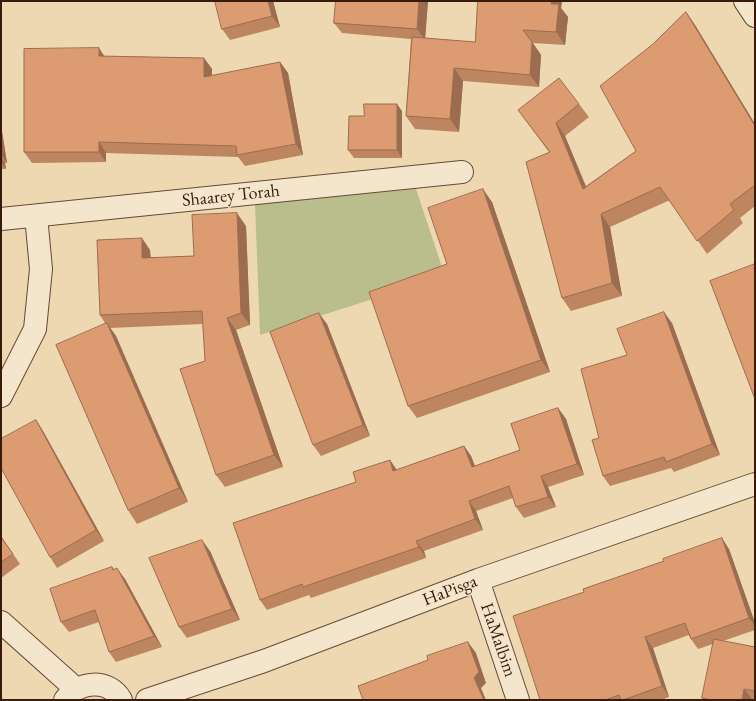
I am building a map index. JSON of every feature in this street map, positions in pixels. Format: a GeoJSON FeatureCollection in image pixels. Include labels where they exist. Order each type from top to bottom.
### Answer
{"type":"FeatureCollection","features":[{"type":"Feature","properties":{"kind":"street"},"geometry":{"type":"LineString","coordinates":[[745,1],[755,16]]}},
{"type":"Feature","properties":{"kind":"street","name":"Shaarey Torah"},"geometry":{"type":"LineString","coordinates":[[1,219],[462,172]]}},
{"type":"Feature","properties":{"kind":"street"},"geometry":{"type":"LineString","coordinates":[[1,396],[35,329],[41,269],[36,216]]}},
{"type":"Feature","properties":{"kind":"street","name":"HaPisga"},"geometry":{"type":"LineString","coordinates":[[146,700],[264,661],[478,580],[755,484]]}},
{"type":"Feature","properties":{"kind":"street","name":"HaMalbim"},"geometry":{"type":"LineString","coordinates":[[478,580],[518,700]]}},
{"type":"Feature","properties":{"kind":"street"},"geometry":{"type":"LineString","coordinates":[[1,622],[70,694],[87,685],[99,685],[110,689],[119,696],[121,700]]}},
{"type":"Feature","properties":{"kind":"green space"},"geometry":{"type":"Polygon","coordinates":[[[415,186],[445,276],[260,335],[255,204],[415,186]]]}},
{"type":"Feature","properties":{"kind":"building"},"geometry":{"type":"Polygon","coordinates":[[[215,1],[268,1],[272,16],[222,29],[215,1]]]}},
{"type":"Feature","properties":{"kind":"building"},"geometry":{"type":"Polygon","coordinates":[[[336,1],[419,1],[417,29],[334,23],[336,1]]]}},
{"type":"Feature","properties":{"kind":"building"},"geometry":{"type":"Polygon","coordinates":[[[478,1],[552,1],[551,4],[559,4],[556,32],[523,30],[532,42],[530,75],[454,68],[450,119],[406,116],[412,37],[475,42],[478,1]]]}},
{"type":"Feature","properties":{"kind":"building"},"geometry":{"type":"Polygon","coordinates":[[[686,12],[755,126],[755,185],[730,204],[734,210],[697,241],[660,187],[601,214],[612,283],[562,298],[526,162],[550,152],[518,110],[559,78],[579,104],[556,123],[583,189],[636,151],[600,86],[653,44],[686,12]]]}},
{"type":"Feature","properties":{"kind":"building"},"geometry":{"type":"Polygon","coordinates":[[[99,48],[99,56],[204,58],[204,77],[280,62],[296,144],[237,155],[236,146],[99,142],[99,152],[24,152],[24,49],[99,48]]]}},
{"type":"Feature","properties":{"kind":"building"},"geometry":{"type":"Polygon","coordinates":[[[364,104],[397,104],[397,150],[348,150],[349,116],[364,116],[364,104]]]}},
{"type":"Feature","properties":{"kind":"building"},"geometry":{"type":"Polygon","coordinates":[[[483,189],[541,360],[408,406],[369,292],[447,264],[428,208],[483,189]]]}},
{"type":"Feature","properties":{"kind":"building"},"geometry":{"type":"Polygon","coordinates":[[[237,213],[241,313],[227,318],[274,455],[216,475],[180,369],[205,361],[202,311],[100,315],[97,240],[142,238],[142,258],[194,256],[192,215],[237,213]]]}},
{"type":"Feature","properties":{"kind":"building"},"geometry":{"type":"Polygon","coordinates":[[[755,264],[755,399],[710,281],[755,264]]]}},
{"type":"Feature","properties":{"kind":"building"},"geometry":{"type":"Polygon","coordinates":[[[664,312],[712,444],[666,462],[664,457],[603,476],[592,440],[599,438],[581,369],[627,355],[617,329],[664,312]]]}},
{"type":"Feature","properties":{"kind":"building"},"geometry":{"type":"Polygon","coordinates":[[[319,313],[363,425],[313,445],[270,332],[319,313]]]}},
{"type":"Feature","properties":{"kind":"building"},"geometry":{"type":"Polygon","coordinates":[[[107,323],[179,488],[128,510],[56,345],[107,323]]]}},
{"type":"Feature","properties":{"kind":"building"},"geometry":{"type":"Polygon","coordinates":[[[558,408],[577,464],[541,476],[548,497],[516,507],[509,486],[469,501],[475,519],[416,541],[419,547],[303,587],[302,584],[260,600],[233,523],[356,482],[353,472],[390,460],[393,471],[464,446],[472,467],[520,450],[511,424],[558,408]]]}},
{"type":"Feature","properties":{"kind":"building"},"geometry":{"type":"Polygon","coordinates":[[[36,420],[96,530],[50,557],[1,468],[1,439],[36,420]]]}},
{"type":"Feature","properties":{"kind":"building"},"geometry":{"type":"Polygon","coordinates":[[[1,537],[13,554],[1,562],[1,537]]]}},
{"type":"Feature","properties":{"kind":"building"},"geometry":{"type":"Polygon","coordinates":[[[722,538],[749,618],[691,639],[685,623],[645,637],[662,686],[623,700],[621,700],[619,695],[605,700],[540,700],[513,616],[584,592],[583,589],[664,561],[663,559],[722,538]]]}},
{"type":"Feature","properties":{"kind":"building"},"geometry":{"type":"Polygon","coordinates":[[[202,540],[232,609],[179,627],[149,558],[202,540]]]}},
{"type":"Feature","properties":{"kind":"building"},"geometry":{"type":"Polygon","coordinates":[[[112,567],[113,570],[117,568],[154,636],[109,652],[95,610],[61,622],[50,589],[112,567]]]}},
{"type":"Feature","properties":{"kind":"building"},"geometry":{"type":"Polygon","coordinates":[[[714,639],[755,647],[755,691],[744,689],[742,700],[711,700],[702,698],[714,639]]]}},
{"type":"Feature","properties":{"kind":"building"},"geometry":{"type":"Polygon","coordinates":[[[468,642],[479,672],[474,678],[484,700],[363,700],[358,686],[428,660],[427,656],[468,642]]]}}]}
